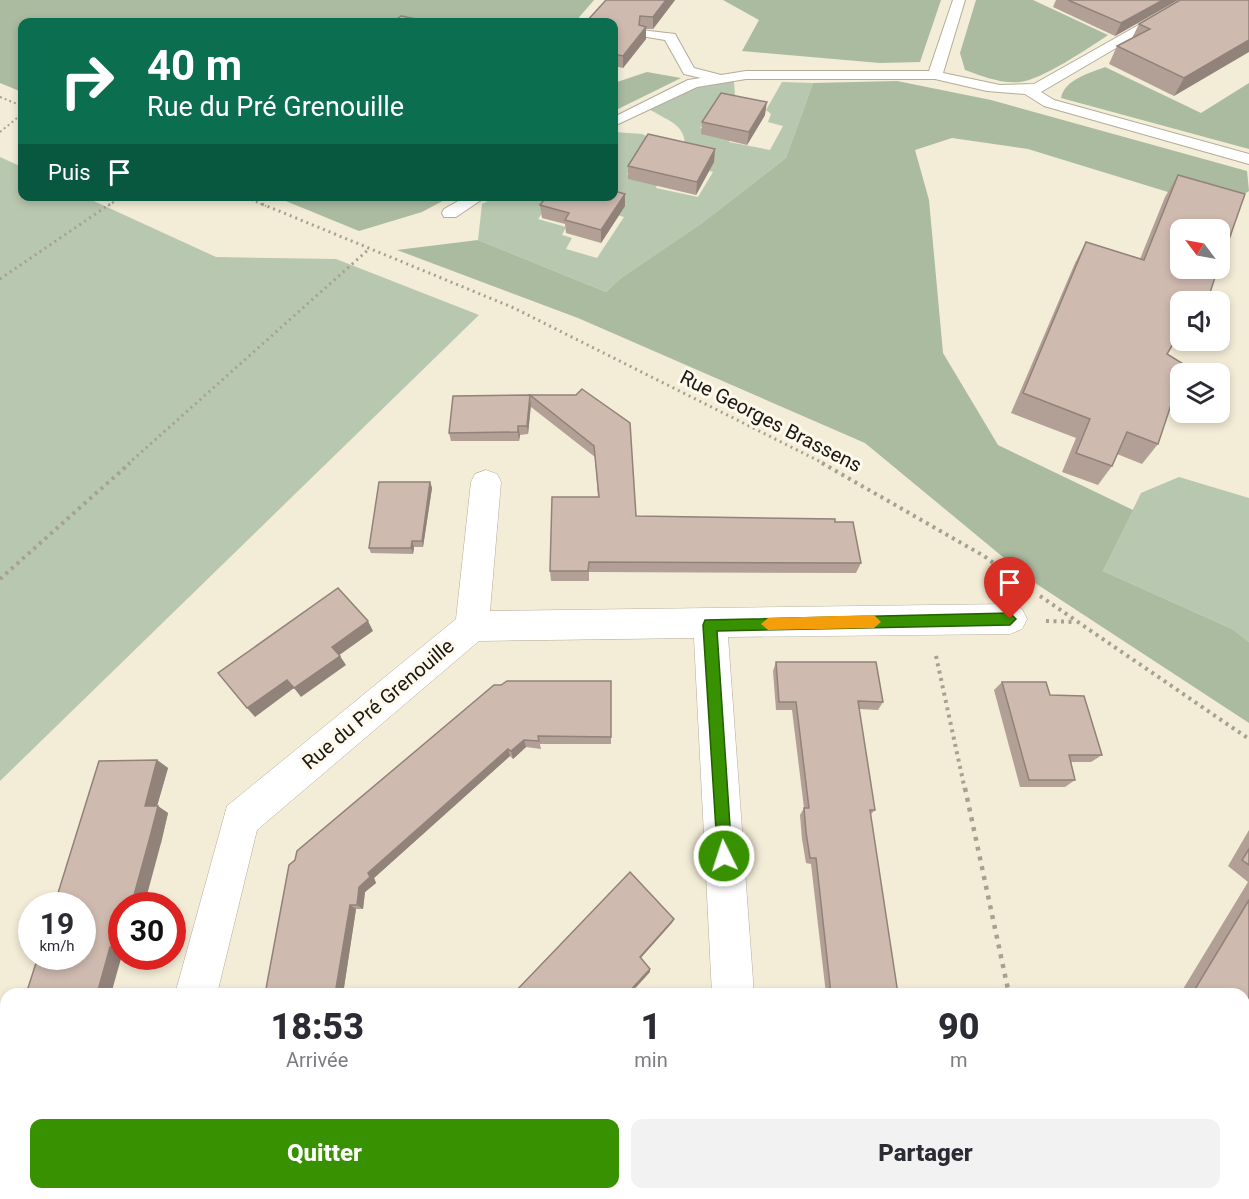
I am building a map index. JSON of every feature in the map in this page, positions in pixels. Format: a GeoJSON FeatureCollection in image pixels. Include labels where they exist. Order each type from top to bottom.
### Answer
{"type":"FeatureCollection","features":[{"type":"Feature","properties":{"kind":"street"},"geometry":{"type":"LineString","coordinates":[[472,626],[486,482]]}},
{"type":"Feature","properties":{"kind":"street","name":"Rue du Pré Grenouille"},"geometry":{"type":"LineString","coordinates":[[198,988],[241,819],[472,626],[710,625],[1010,619]]}},
{"type":"Feature","properties":{"kind":"street"},"geometry":{"type":"LineString","coordinates":[[710,625],[733,988]]}},
{"type":"Feature","properties":{"kind":"lane"},"geometry":{"type":"LineString","coordinates":[[936,75],[959,0]]}},
{"type":"Feature","properties":{"kind":"lane"},"geometry":{"type":"LineString","coordinates":[[618,120],[693,83],[746,75],[936,75],[988,87],[1028,90],[1038,88],[1192,0]]}},
{"type":"Feature","properties":{"kind":"lane"},"geometry":{"type":"LineString","coordinates":[[646,33],[670,38],[689,71],[725,78]]}},
{"type":"Feature","properties":{"kind":"lane"},"geometry":{"type":"LineString","coordinates":[[1028,90],[1049,103],[1249,159]]}},
{"type":"Feature","properties":{"kind":"lane"},"geometry":{"type":"LineString","coordinates":[[450,213],[470,201]]}},
{"type":"Feature","properties":{"kind":"path"},"geometry":{"type":"LineString","coordinates":[[0,97],[18,104]]}},
{"type":"Feature","properties":{"kind":"path"},"geometry":{"type":"LineString","coordinates":[[0,132],[18,117]]}},
{"type":"Feature","properties":{"kind":"path"},"geometry":{"type":"LineString","coordinates":[[0,279],[115,201]]}},
{"type":"Feature","properties":{"kind":"path","name":"Rue Georges Brassens"},"geometry":{"type":"LineString","coordinates":[[254,201],[514,308],[853,478],[984,556],[1098,638],[1249,739]]}},
{"type":"Feature","properties":{"kind":"path"},"geometry":{"type":"LineString","coordinates":[[0,579],[369,249]]}},
{"type":"Feature","properties":{"kind":"path"},"geometry":{"type":"LineString","coordinates":[[928,620],[1008,988]]}},
{"type":"Feature","properties":{"kind":"green space"},"geometry":{"type":"Polygon","coordinates":[[[0,0],[594,0],[578,18],[18,18],[18,90],[0,83],[0,0]]]}},
{"type":"Feature","properties":{"kind":"green space"},"geometry":{"type":"Polygon","coordinates":[[[723,0],[941,0],[920,62],[880,63],[742,51],[759,20],[723,0]]]}},
{"type":"Feature","properties":{"kind":"green space"},"geometry":{"type":"Polygon","coordinates":[[[976,0],[1033,0],[1108,35],[1040,76],[1020,82],[992,79],[965,70],[960,53],[976,0]]]}},
{"type":"Feature","properties":{"kind":"green space"},"geometry":{"type":"Polygon","coordinates":[[[1105,67],[1201,113],[1249,83],[1249,149],[1061,98],[1063,91],[1073,81],[1105,67]]]}},
{"type":"Feature","properties":{"kind":"green space"},"geometry":{"type":"Polygon","coordinates":[[[647,72],[681,78],[618,109],[618,82],[647,72]]]}},
{"type":"Feature","properties":{"kind":"green space"},"geometry":{"type":"Polygon","coordinates":[[[725,81],[734,82],[733,105],[718,103],[700,128],[732,136],[729,142],[770,150],[783,126],[768,122],[771,114],[766,110],[782,82],[813,83],[786,158],[702,223],[621,278],[606,292],[478,240],[482,204],[488,201],[551,201],[538,219],[566,227],[562,235],[572,238],[566,249],[597,258],[624,217],[607,212],[615,201],[618,201],[618,132],[642,134],[655,140],[647,144],[627,174],[658,182],[656,188],[698,197],[713,172],[691,162],[685,152],[683,134],[678,127],[649,109],[693,88],[725,81]]]}},
{"type":"Feature","properties":{"kind":"green space"},"geometry":{"type":"Polygon","coordinates":[[[897,81],[991,100],[1247,171],[1249,191],[1229,203],[1168,192],[1028,149],[952,138],[915,150],[929,200],[943,353],[998,445],[1133,510],[1103,571],[1232,629],[1249,642],[1249,723],[1032,581],[865,443],[578,318],[397,250],[478,240],[606,292],[621,278],[702,223],[786,158],[813,83],[897,81]]]}},
{"type":"Feature","properties":{"kind":"green space"},"geometry":{"type":"Polygon","coordinates":[[[0,157],[18,165],[18,201],[94,201],[216,257],[336,259],[479,315],[0,781],[0,157]]]}},
{"type":"Feature","properties":{"kind":"green space"},"geometry":{"type":"Polygon","coordinates":[[[286,201],[443,201],[422,212],[359,231],[286,201]]]}},
{"type":"Feature","properties":{"kind":"green space"},"geometry":{"type":"Polygon","coordinates":[[[1179,477],[1249,498],[1249,642],[1232,629],[1103,571],[1141,493],[1179,477]]]}},
{"type":"Feature","properties":{"kind":"building"},"geometry":{"type":"Polygon","coordinates":[[[606,0],[666,0],[653,17],[640,16],[639,25],[646,27],[623,56],[618,55],[618,18],[590,18],[606,0]]]}},
{"type":"Feature","properties":{"kind":"building"},"geometry":{"type":"Polygon","coordinates":[[[1068,0],[1163,0],[1121,23],[1068,0]]]}},
{"type":"Feature","properties":{"kind":"building"},"geometry":{"type":"Polygon","coordinates":[[[1180,0],[1249,0],[1249,40],[1184,78],[1117,46],[1150,29],[1139,24],[1180,0]]]}},
{"type":"Feature","properties":{"kind":"building"},"geometry":{"type":"Polygon","coordinates":[[[721,93],[767,102],[749,132],[702,122],[721,93]]]}},
{"type":"Feature","properties":{"kind":"building"},"geometry":{"type":"Polygon","coordinates":[[[648,134],[715,149],[697,182],[628,166],[648,134]]]}},
{"type":"Feature","properties":{"kind":"building"},"geometry":{"type":"Polygon","coordinates":[[[1178,175],[1245,194],[1230,237],[1230,219],[1170,219],[1170,279],[1214,279],[1211,291],[1170,291],[1170,349],[1167,354],[1182,363],[1170,363],[1170,408],[1158,444],[1127,432],[1112,466],[1076,453],[1090,419],[1023,393],[1086,242],[1144,260],[1178,175]]]}},
{"type":"Feature","properties":{"kind":"building"},"geometry":{"type":"Polygon","coordinates":[[[618,192],[625,194],[601,230],[565,220],[569,213],[540,205],[543,201],[618,201],[618,192]]]}},
{"type":"Feature","properties":{"kind":"building"},"geometry":{"type":"Polygon","coordinates":[[[582,389],[630,423],[636,516],[835,519],[835,522],[853,522],[861,563],[589,562],[588,571],[550,571],[552,497],[599,497],[594,446],[530,395],[576,395],[582,389]]]}},
{"type":"Feature","properties":{"kind":"building"},"geometry":{"type":"Polygon","coordinates":[[[530,395],[527,426],[518,426],[518,432],[449,433],[453,396],[530,395]]]}},
{"type":"Feature","properties":{"kind":"building"},"geometry":{"type":"Polygon","coordinates":[[[379,482],[430,482],[422,541],[412,541],[411,548],[369,548],[379,482]]]}},
{"type":"Feature","properties":{"kind":"building"},"geometry":{"type":"Polygon","coordinates":[[[338,588],[368,621],[332,647],[340,656],[294,688],[287,680],[247,708],[218,673],[338,588]]]}},
{"type":"Feature","properties":{"kind":"building"},"geometry":{"type":"Polygon","coordinates":[[[776,662],[876,662],[883,702],[858,701],[875,810],[870,810],[897,988],[830,988],[816,858],[810,858],[806,832],[804,808],[809,808],[796,702],[779,702],[776,662]]]}},
{"type":"Feature","properties":{"kind":"building"},"geometry":{"type":"Polygon","coordinates":[[[507,681],[611,681],[611,737],[538,736],[539,741],[524,740],[511,751],[508,749],[368,873],[370,877],[359,887],[357,905],[350,905],[336,988],[266,988],[289,865],[295,860],[297,851],[494,685],[501,685],[507,681]]]}},
{"type":"Feature","properties":{"kind":"building"},"geometry":{"type":"Polygon","coordinates":[[[1002,682],[1046,682],[1050,695],[1084,696],[1102,755],[1069,755],[1075,780],[1029,780],[1002,682]]]}},
{"type":"Feature","properties":{"kind":"building"},"geometry":{"type":"Polygon","coordinates":[[[157,760],[145,806],[158,806],[135,892],[108,892],[108,954],[99,988],[28,988],[34,970],[96,970],[96,892],[58,892],[99,761],[157,760]]]}},
{"type":"Feature","properties":{"kind":"building"},"geometry":{"type":"Polygon","coordinates":[[[1249,849],[1249,865],[1242,860],[1249,849]]]}},
{"type":"Feature","properties":{"kind":"building"},"geometry":{"type":"Polygon","coordinates":[[[630,872],[674,919],[640,957],[650,969],[633,988],[519,988],[630,872]]]}},
{"type":"Feature","properties":{"kind":"building"},"geometry":{"type":"Polygon","coordinates":[[[1249,900],[1249,988],[1196,988],[1249,900]]]}},
{"type":"Feature","properties":{"kind":"slow traffic"},"geometry":{"type":"LineString","coordinates":[[768,624],[874,622]]}},
{"type":"Feature","properties":{"kind":"route"},"geometry":{"type":"LineString","coordinates":[[724,856],[710,625],[1010,619]]}}]}
